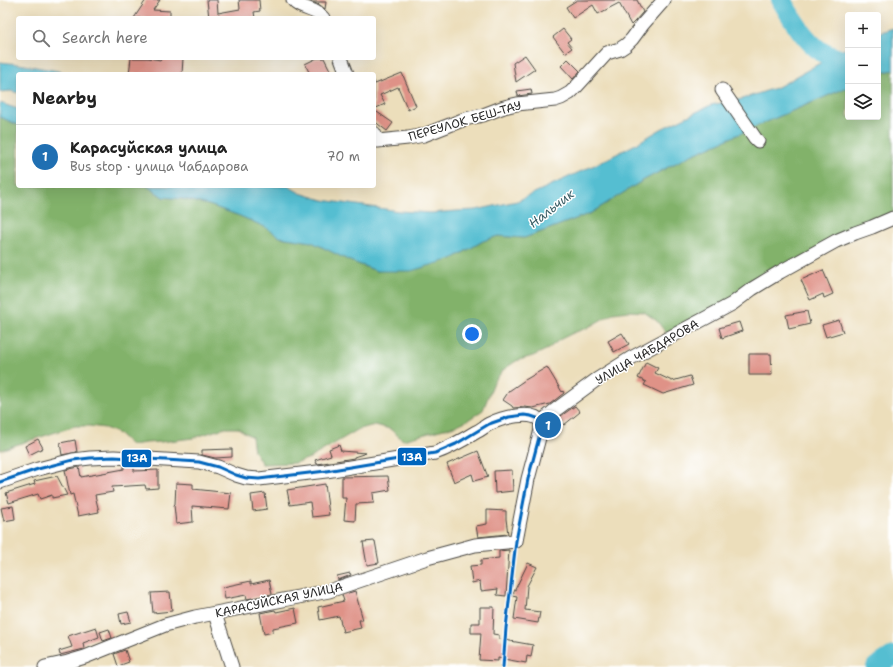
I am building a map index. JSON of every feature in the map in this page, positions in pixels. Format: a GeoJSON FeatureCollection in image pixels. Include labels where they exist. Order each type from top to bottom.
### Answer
{"type":"FeatureCollection","features":[{"type":"Feature","properties":{"kind":"street"},"geometry":{"type":"LineString","coordinates":[[293,0],[296,4],[322,16]]}},
{"type":"Feature","properties":{"kind":"street","name":"ПЕРЕУЛОК БЕШ-ТАУ"},"geometry":{"type":"LineString","coordinates":[[376,137],[378,141],[424,135],[464,119],[483,115],[504,107],[561,98],[578,86],[607,53],[620,49],[626,45],[664,0]]}},
{"type":"Feature","properties":{"kind":"street"},"geometry":{"type":"LineString","coordinates":[[342,60],[346,72]]}},
{"type":"Feature","properties":{"kind":"street"},"geometry":{"type":"LineString","coordinates":[[723,91],[757,140]]}},
{"type":"Feature","properties":{"kind":"street","name":"УЛИЦА ЧАБДАРОВА"},"geometry":{"type":"LineString","coordinates":[[542,422],[554,411],[612,369],[732,304],[752,289],[836,240],[893,218]]}},
{"type":"Feature","properties":{"kind":"street"},"geometry":{"type":"LineString","coordinates":[[0,482],[38,469],[73,460],[114,457],[199,462],[218,467],[246,478],[259,479],[326,471],[435,453],[449,448],[490,423],[523,415],[532,415],[542,422]]}},
{"type":"Feature","properties":{"kind":"street","name":"КАРАСУЙСКАЯ УЛИЦА"},"geometry":{"type":"LineString","coordinates":[[45,667],[85,657],[165,625],[195,617],[329,591],[426,558],[475,545],[516,541],[528,479],[542,422]]}},
{"type":"Feature","properties":{"kind":"street"},"geometry":{"type":"LineString","coordinates":[[215,614],[232,667]]}},
{"type":"Feature","properties":{"kind":"green space"},"geometry":{"type":"Polygon","coordinates":[[[893,70],[893,218],[872,227],[669,337],[657,321],[644,312],[629,311],[613,313],[587,328],[559,340],[548,349],[533,356],[516,361],[503,370],[494,382],[483,410],[468,420],[455,426],[403,440],[390,429],[375,425],[359,429],[310,458],[295,463],[262,464],[254,451],[252,437],[238,428],[224,428],[193,438],[131,445],[119,434],[105,428],[75,426],[0,450],[0,117],[16,124],[16,188],[150,188],[163,197],[184,199],[209,205],[240,216],[265,227],[280,237],[312,242],[350,261],[377,271],[452,259],[483,241],[498,236],[524,238],[591,213],[642,181],[689,156],[845,88],[845,120],[881,120],[881,73],[893,70]]]}},
{"type":"Feature","properties":{"kind":"water"},"geometry":{"type":"Polygon","coordinates":[[[893,28],[893,70],[881,73],[881,48],[881,32],[893,28]]]}},
{"type":"Feature","properties":{"kind":"water","name":"Нальчик"},"geometry":{"type":"Polygon","coordinates":[[[845,49],[845,88],[689,156],[642,181],[591,213],[524,238],[498,236],[483,241],[452,259],[411,271],[377,271],[350,261],[312,242],[280,237],[265,227],[240,216],[209,205],[184,199],[163,197],[150,188],[291,188],[300,193],[323,200],[399,211],[431,213],[476,210],[517,201],[601,162],[661,129],[711,105],[742,99],[778,87],[845,49]]]}},
{"type":"Feature","properties":{"kind":"water"},"geometry":{"type":"Polygon","coordinates":[[[0,62],[60,72],[16,72],[16,92],[11,91],[0,92],[0,62]]]}},
{"type":"Feature","properties":{"kind":"water"},"geometry":{"type":"Polygon","coordinates":[[[0,103],[16,108],[16,124],[0,117],[0,103]]]}},
{"type":"Feature","properties":{"kind":"building"},"geometry":{"type":"Polygon","coordinates":[[[146,0],[160,0],[153,10],[170,11],[170,16],[135,16],[146,0]]]}},
{"type":"Feature","properties":{"kind":"building"},"geometry":{"type":"Polygon","coordinates":[[[207,0],[217,0],[218,13],[240,9],[239,0],[259,0],[260,11],[254,12],[255,16],[209,16],[207,0]]]}},
{"type":"Feature","properties":{"kind":"building"},"geometry":{"type":"Polygon","coordinates":[[[577,0],[637,0],[643,12],[631,25],[619,3],[598,14],[593,5],[573,18],[566,7],[577,0]]]}},
{"type":"Feature","properties":{"kind":"building"},"geometry":{"type":"Polygon","coordinates":[[[311,2],[326,2],[325,9],[320,5],[311,2]]]}},
{"type":"Feature","properties":{"kind":"building"},"geometry":{"type":"Polygon","coordinates":[[[563,29],[571,39],[567,42],[572,48],[565,53],[553,37],[563,29]]]}},
{"type":"Feature","properties":{"kind":"building"},"geometry":{"type":"Polygon","coordinates":[[[525,55],[535,69],[516,82],[513,63],[525,55]]]}},
{"type":"Feature","properties":{"kind":"building"},"geometry":{"type":"Polygon","coordinates":[[[568,59],[580,71],[573,79],[561,66],[568,59]]]}},
{"type":"Feature","properties":{"kind":"building"},"geometry":{"type":"Polygon","coordinates":[[[131,60],[183,60],[182,72],[129,72],[131,60]]]}},
{"type":"Feature","properties":{"kind":"building"},"geometry":{"type":"Polygon","coordinates":[[[313,60],[325,60],[331,72],[309,72],[305,64],[313,60]]]}},
{"type":"Feature","properties":{"kind":"building"},"geometry":{"type":"Polygon","coordinates":[[[402,73],[416,106],[408,110],[398,87],[380,95],[385,104],[376,108],[376,84],[402,73]]]}},
{"type":"Feature","properties":{"kind":"building"},"geometry":{"type":"Polygon","coordinates":[[[531,89],[532,94],[518,96],[517,91],[531,89]]]}},
{"type":"Feature","properties":{"kind":"building"},"geometry":{"type":"Polygon","coordinates":[[[376,111],[393,123],[387,131],[376,123],[376,111]]]}},
{"type":"Feature","properties":{"kind":"building"},"geometry":{"type":"Polygon","coordinates":[[[823,270],[833,294],[824,298],[823,294],[810,300],[801,280],[823,270]]]}},
{"type":"Feature","properties":{"kind":"building"},"geometry":{"type":"Polygon","coordinates":[[[807,311],[810,324],[789,329],[786,315],[807,311]]]}},
{"type":"Feature","properties":{"kind":"building"},"geometry":{"type":"Polygon","coordinates":[[[839,320],[843,332],[826,337],[822,325],[839,320]]]}},
{"type":"Feature","properties":{"kind":"building"},"geometry":{"type":"Polygon","coordinates":[[[739,322],[742,331],[722,338],[719,328],[739,322]]]}},
{"type":"Feature","properties":{"kind":"building"},"geometry":{"type":"Polygon","coordinates":[[[622,333],[629,344],[614,352],[608,341],[622,333]]]}},
{"type":"Feature","properties":{"kind":"building"},"geometry":{"type":"Polygon","coordinates":[[[749,354],[771,354],[772,375],[749,375],[749,354]]]}},
{"type":"Feature","properties":{"kind":"building"},"geometry":{"type":"Polygon","coordinates":[[[646,362],[658,368],[655,373],[672,381],[690,376],[693,385],[663,394],[644,385],[646,382],[638,378],[646,362]]]}},
{"type":"Feature","properties":{"kind":"building"},"geometry":{"type":"Polygon","coordinates":[[[547,367],[564,393],[550,404],[533,408],[513,408],[503,400],[509,391],[547,367]]]}},
{"type":"Feature","properties":{"kind":"building"},"geometry":{"type":"Polygon","coordinates":[[[575,406],[580,412],[564,425],[558,418],[575,406]]]}},
{"type":"Feature","properties":{"kind":"building"},"geometry":{"type":"Polygon","coordinates":[[[38,439],[43,448],[29,455],[25,446],[38,439]]]}},
{"type":"Feature","properties":{"kind":"building"},"geometry":{"type":"Polygon","coordinates":[[[75,440],[77,452],[62,455],[60,443],[75,440]]]}},
{"type":"Feature","properties":{"kind":"building"},"geometry":{"type":"Polygon","coordinates":[[[339,445],[341,451],[366,453],[354,458],[317,464],[315,460],[331,455],[329,449],[339,445]]]}},
{"type":"Feature","properties":{"kind":"building"},"geometry":{"type":"Polygon","coordinates":[[[232,449],[232,457],[215,458],[202,455],[202,450],[232,449]]]}},
{"type":"Feature","properties":{"kind":"building"},"geometry":{"type":"Polygon","coordinates":[[[478,451],[488,477],[474,481],[472,474],[454,482],[447,464],[478,451]]]}},
{"type":"Feature","properties":{"kind":"building"},"geometry":{"type":"Polygon","coordinates":[[[124,466],[134,466],[134,471],[158,470],[158,488],[146,489],[145,485],[112,487],[113,492],[95,495],[99,512],[78,516],[73,494],[70,495],[65,470],[79,467],[81,477],[124,469],[124,466]]]}},
{"type":"Feature","properties":{"kind":"building"},"geometry":{"type":"Polygon","coordinates":[[[512,470],[513,491],[495,493],[494,471],[512,470]]]}},
{"type":"Feature","properties":{"kind":"building"},"geometry":{"type":"Polygon","coordinates":[[[57,476],[67,495],[52,498],[52,495],[40,499],[38,494],[9,503],[6,493],[35,484],[34,481],[57,476]]]}},
{"type":"Feature","properties":{"kind":"building"},"geometry":{"type":"Polygon","coordinates":[[[388,476],[390,490],[373,493],[374,503],[356,504],[355,521],[344,520],[346,498],[342,498],[342,477],[388,476]]]}},
{"type":"Feature","properties":{"kind":"building"},"geometry":{"type":"Polygon","coordinates":[[[176,483],[193,484],[193,489],[231,493],[229,509],[192,506],[193,522],[176,524],[174,505],[176,483]]]}},
{"type":"Feature","properties":{"kind":"building"},"geometry":{"type":"Polygon","coordinates":[[[325,484],[329,515],[312,517],[310,502],[290,505],[287,490],[325,484]]]}},
{"type":"Feature","properties":{"kind":"building"},"geometry":{"type":"Polygon","coordinates":[[[265,493],[267,509],[253,511],[251,495],[265,493]]]}},
{"type":"Feature","properties":{"kind":"building"},"geometry":{"type":"Polygon","coordinates":[[[13,506],[15,519],[4,521],[1,508],[13,506]]]}},
{"type":"Feature","properties":{"kind":"building"},"geometry":{"type":"Polygon","coordinates":[[[487,510],[506,511],[508,534],[478,537],[476,526],[487,524],[487,510]]]}},
{"type":"Feature","properties":{"kind":"building"},"geometry":{"type":"Polygon","coordinates":[[[375,541],[379,563],[367,565],[363,542],[375,541]]]}},
{"type":"Feature","properties":{"kind":"building"},"geometry":{"type":"Polygon","coordinates":[[[509,550],[506,596],[497,595],[498,589],[481,591],[480,581],[472,583],[470,566],[481,565],[481,560],[499,558],[499,551],[509,550]]]}},
{"type":"Feature","properties":{"kind":"building"},"geometry":{"type":"Polygon","coordinates":[[[528,563],[537,567],[527,586],[525,610],[540,612],[538,623],[514,619],[517,597],[512,596],[528,563]]]}},
{"type":"Feature","properties":{"kind":"building"},"geometry":{"type":"Polygon","coordinates":[[[350,573],[351,575],[338,580],[337,576],[350,573]]]}},
{"type":"Feature","properties":{"kind":"building"},"geometry":{"type":"Polygon","coordinates":[[[269,580],[272,594],[247,599],[246,595],[225,599],[223,587],[251,581],[251,584],[269,580]]]}},
{"type":"Feature","properties":{"kind":"building"},"geometry":{"type":"Polygon","coordinates":[[[355,591],[363,620],[359,620],[361,628],[343,632],[339,616],[320,620],[318,607],[344,601],[342,595],[355,591]]]}},
{"type":"Feature","properties":{"kind":"building"},"geometry":{"type":"Polygon","coordinates":[[[170,592],[172,611],[153,613],[151,593],[170,592]]]}},
{"type":"Feature","properties":{"kind":"building"},"geometry":{"type":"Polygon","coordinates":[[[480,607],[494,607],[493,634],[499,635],[499,639],[533,645],[531,657],[527,656],[526,663],[498,658],[498,661],[479,660],[481,633],[471,633],[471,623],[480,623],[480,607]]]}},
{"type":"Feature","properties":{"kind":"building"},"geometry":{"type":"Polygon","coordinates":[[[295,608],[298,623],[273,628],[273,632],[264,634],[260,613],[275,610],[276,612],[295,608]]]}},
{"type":"Feature","properties":{"kind":"building"},"geometry":{"type":"Polygon","coordinates":[[[128,612],[131,622],[121,624],[119,614],[128,612]]]}},
{"type":"Feature","properties":{"kind":"building"},"geometry":{"type":"Polygon","coordinates":[[[96,627],[99,637],[83,643],[84,649],[60,655],[59,651],[72,647],[68,636],[96,627]]]}},
{"type":"Feature","properties":{"kind":"building"},"geometry":{"type":"Polygon","coordinates":[[[109,629],[112,638],[103,641],[100,632],[109,629]]]}},
{"type":"Feature","properties":{"kind":"building"},"geometry":{"type":"Polygon","coordinates":[[[125,650],[129,662],[118,666],[114,654],[125,650]]]}},
{"type":"Feature","properties":{"kind":"waterway"},"geometry":{"type":"LineString","coordinates":[[781,0],[799,28],[816,47],[822,52],[845,62]]}},
{"type":"Feature","properties":{"kind":"waterway"},"geometry":{"type":"LineString","coordinates":[[876,667],[893,656]]}},
{"type":"Feature","properties":{"kind":"transit line","name":"13А"},"geometry":{"type":"LineString","coordinates":[[0,482],[38,469],[73,460],[114,457],[199,462],[218,467],[246,478],[259,479],[326,471],[435,453],[456,444],[489,424],[509,417],[524,415],[531,416],[537,418],[541,422]]}},
{"type":"Feature","properties":{"kind":"transit line","name":"13А"},"geometry":{"type":"LineString","coordinates":[[503,667],[516,541],[528,479],[541,430],[541,422]]}},
{"type":"Feature","properties":{"kind":"place","name":"Карасуйская улица"},"geometry":{"type":"Point","coordinates":[548,425]}}]}
